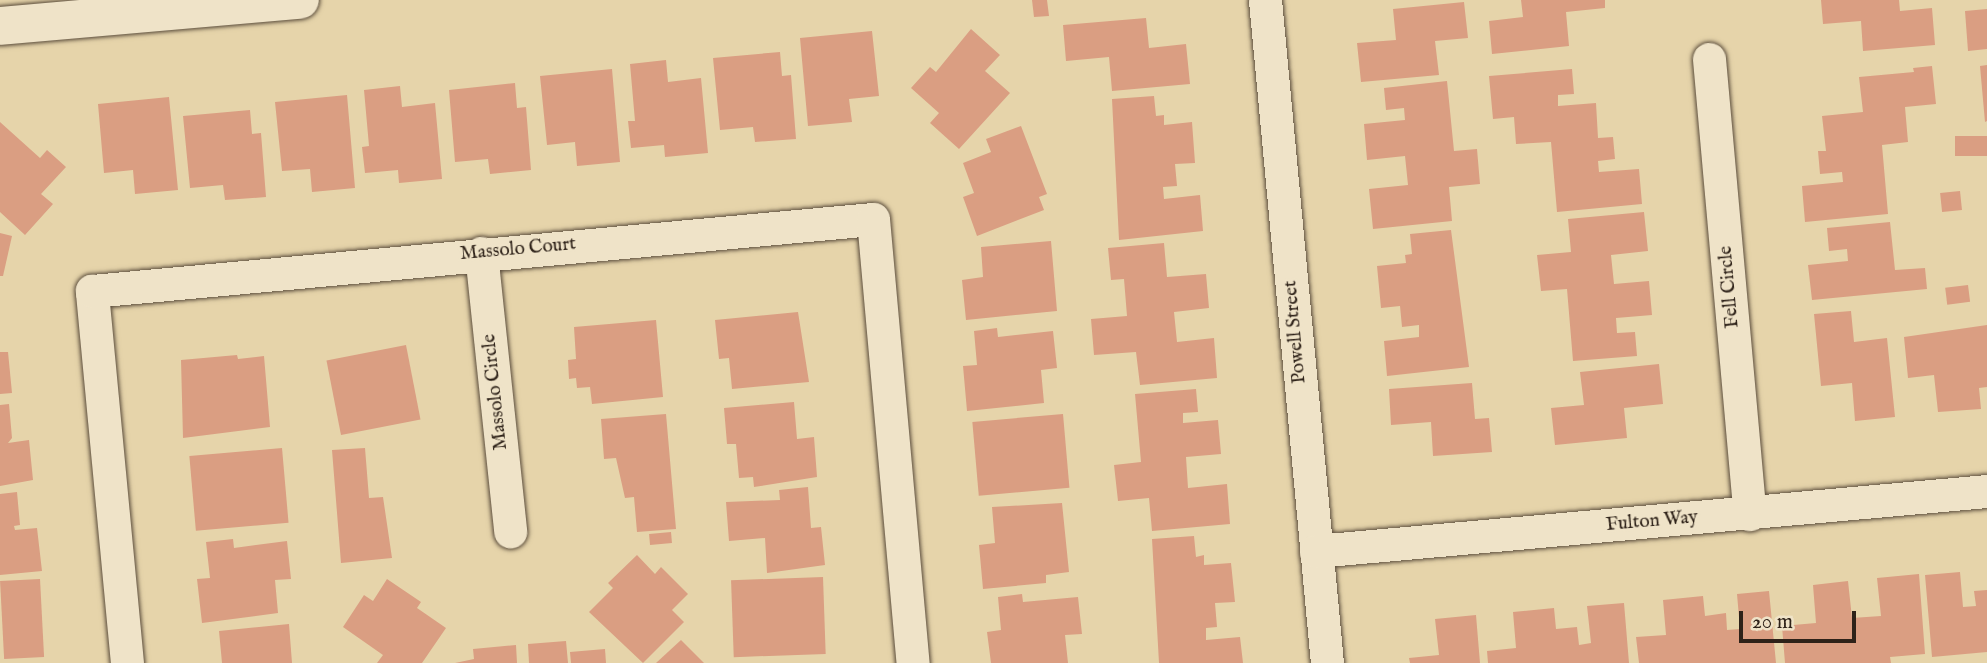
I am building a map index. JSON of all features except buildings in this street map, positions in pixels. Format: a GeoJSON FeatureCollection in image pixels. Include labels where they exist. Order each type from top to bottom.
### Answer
{"type":"FeatureCollection","features":[{"type":"Feature","properties":{"kind":"main road"},"geometry":{"type":"LineString","coordinates":[[0,26],[300,0]]}},
{"type":"Feature","properties":{"kind":"street","name":"Powell Street"},"geometry":{"type":"LineString","coordinates":[[1265,0],[1327,663]]}},
{"type":"Feature","properties":{"kind":"street","name":"Fell Circle"},"geometry":{"type":"LineString","coordinates":[[1709,59],[1750,514]]}},
{"type":"Feature","properties":{"kind":"street","name":"Massolo Court"},"geometry":{"type":"LineString","coordinates":[[127,663],[92,291],[481,253],[873,219],[913,663]]}},
{"type":"Feature","properties":{"kind":"street","name":"Massolo Circle"},"geometry":{"type":"LineString","coordinates":[[481,253],[510,531]]}},
{"type":"Feature","properties":{"kind":"street","name":"Fulton Way"},"geometry":{"type":"LineString","coordinates":[[1316,551],[1987,491]]}}]}
